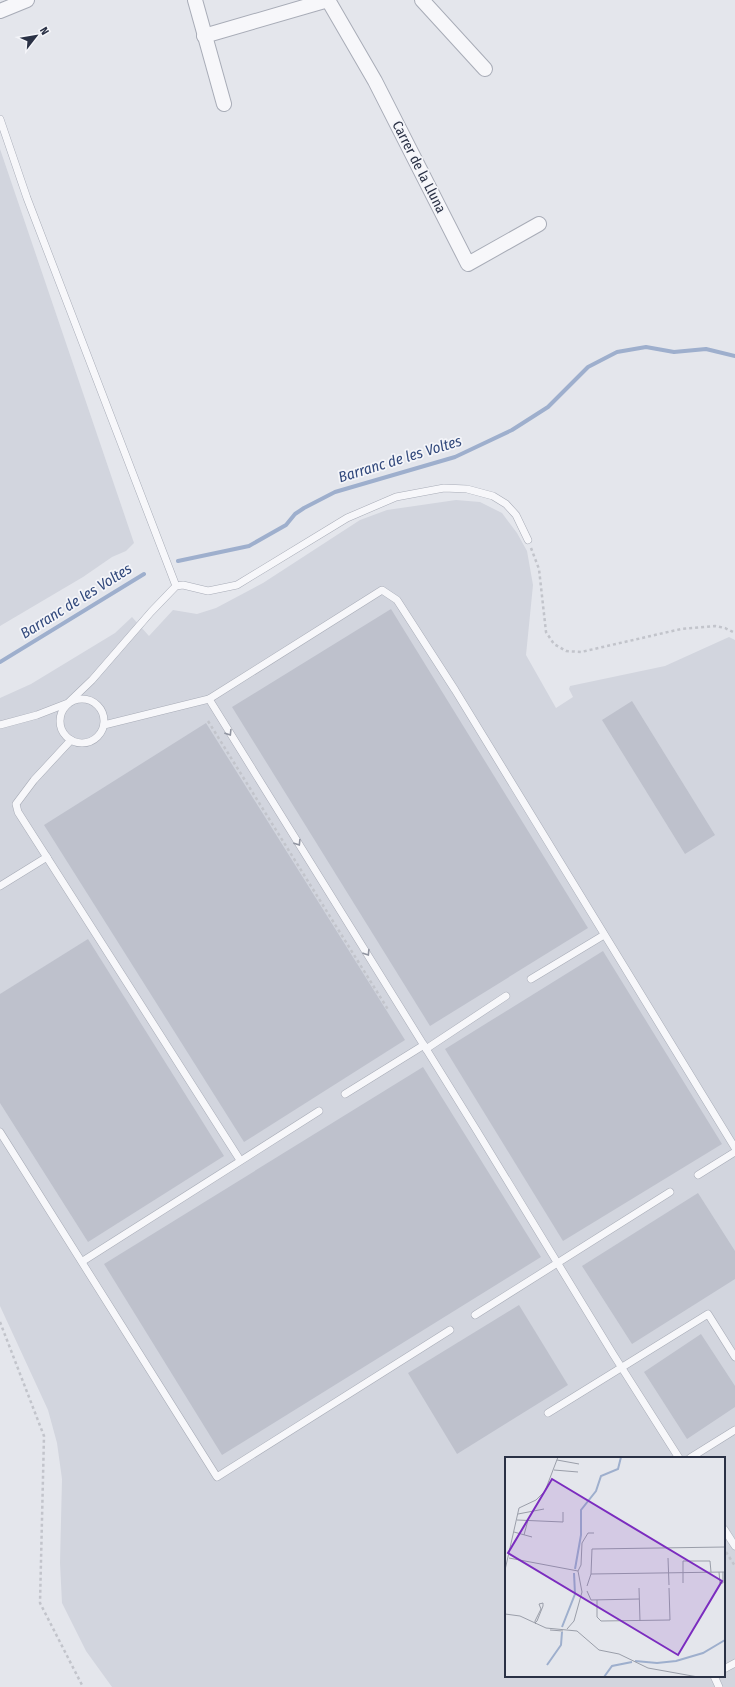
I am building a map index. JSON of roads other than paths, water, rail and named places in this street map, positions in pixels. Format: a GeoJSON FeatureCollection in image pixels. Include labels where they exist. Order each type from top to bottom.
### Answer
{"type":"FeatureCollection","features":[{"type":"Feature","properties":{"kind":"street"},"geometry":{"type":"LineString","coordinates":[[0,11],[27,0]]}},
{"type":"Feature","properties":{"kind":"street"},"geometry":{"type":"LineString","coordinates":[[195,0],[224,104]]}},
{"type":"Feature","properties":{"kind":"street"},"geometry":{"type":"LineString","coordinates":[[204,36],[328,0]]}},
{"type":"Feature","properties":{"kind":"street","name":"Carrer de la Lluna"},"geometry":{"type":"LineString","coordinates":[[328,0],[375,81],[468,264],[540,224]]}},
{"type":"Feature","properties":{"kind":"street"},"geometry":{"type":"LineString","coordinates":[[422,0],[484,69]]}},
{"type":"Feature","properties":{"kind":"lane"},"geometry":{"type":"LineString","coordinates":[[0,119],[30,206],[176,586]]}},
{"type":"Feature","properties":{"kind":"lane"},"geometry":{"type":"LineString","coordinates":[[0,724],[37,715],[68,703],[75,700],[82,698],[96,703],[104,715],[104,725],[99,736],[93,741],[85,743],[71,740],[65,736],[60,722],[60,715],[63,708],[68,703],[92,680],[151,612],[176,586],[183,585],[208,592],[237,585],[347,518],[396,497],[444,488],[467,489],[493,496],[506,504],[516,515],[528,540]]}},
{"type":"Feature","properties":{"kind":"lane"},"geometry":{"type":"LineString","coordinates":[[104,725],[209,699],[382,590],[397,600],[454,690],[735,1148]]}},
{"type":"Feature","properties":{"kind":"lane"},"geometry":{"type":"LineString","coordinates":[[209,699],[621,1367],[678,1457]]}},
{"type":"Feature","properties":{"kind":"lane"},"geometry":{"type":"LineString","coordinates":[[71,740],[34,780],[16,804],[18,812],[240,1160]]}},
{"type":"Feature","properties":{"kind":"lane"},"geometry":{"type":"LineString","coordinates":[[0,886],[47,857]]}},
{"type":"Feature","properties":{"kind":"lane"},"geometry":{"type":"LineString","coordinates":[[531,979],[604,935]]}},
{"type":"Feature","properties":{"kind":"lane"},"geometry":{"type":"LineString","coordinates":[[345,1094],[425,1047],[506,996]]}},
{"type":"Feature","properties":{"kind":"lane"},"geometry":{"type":"LineString","coordinates":[[83,1261],[319,1111]]}},
{"type":"Feature","properties":{"kind":"lane"},"geometry":{"type":"LineString","coordinates":[[0,1132],[83,1261],[156,1381],[217,1477],[450,1330]]}},
{"type":"Feature","properties":{"kind":"lane"},"geometry":{"type":"LineString","coordinates":[[698,1175],[735,1152]]}},
{"type":"Feature","properties":{"kind":"lane"},"geometry":{"type":"LineString","coordinates":[[475,1315],[670,1192]]}},
{"type":"Feature","properties":{"kind":"lane"},"geometry":{"type":"LineString","coordinates":[[548,1412],[708,1314],[735,1357]]}},
{"type":"Feature","properties":{"kind":"lane"},"geometry":{"type":"LineString","coordinates":[[692,1457],[735,1430]]}},
{"type":"Feature","properties":{"kind":"lane"},"geometry":{"type":"LineString","coordinates":[[725,1531],[735,1546]]}},
{"type":"Feature","properties":{"kind":"lane"},"geometry":{"type":"LineString","coordinates":[[725,1668],[735,1662]]}},
{"type":"Feature","properties":{"kind":"lane"},"geometry":{"type":"LineString","coordinates":[[714,1677],[719,1687]]}},
{"type":"Feature","properties":{"kind":"waterway","name":"Barranc de les Voltes"},"geometry":{"type":"LineString","coordinates":[[178,561],[249,546],[286,525],[295,514],[304,508],[335,492],[455,457],[512,430],[548,407],[588,367],[617,352],[646,347],[674,352],[706,349],[735,356]]}},
{"type":"Feature","properties":{"kind":"waterway","name":"Barranc de les Voltes"},"geometry":{"type":"LineString","coordinates":[[0,662],[144,574]]}}]}
